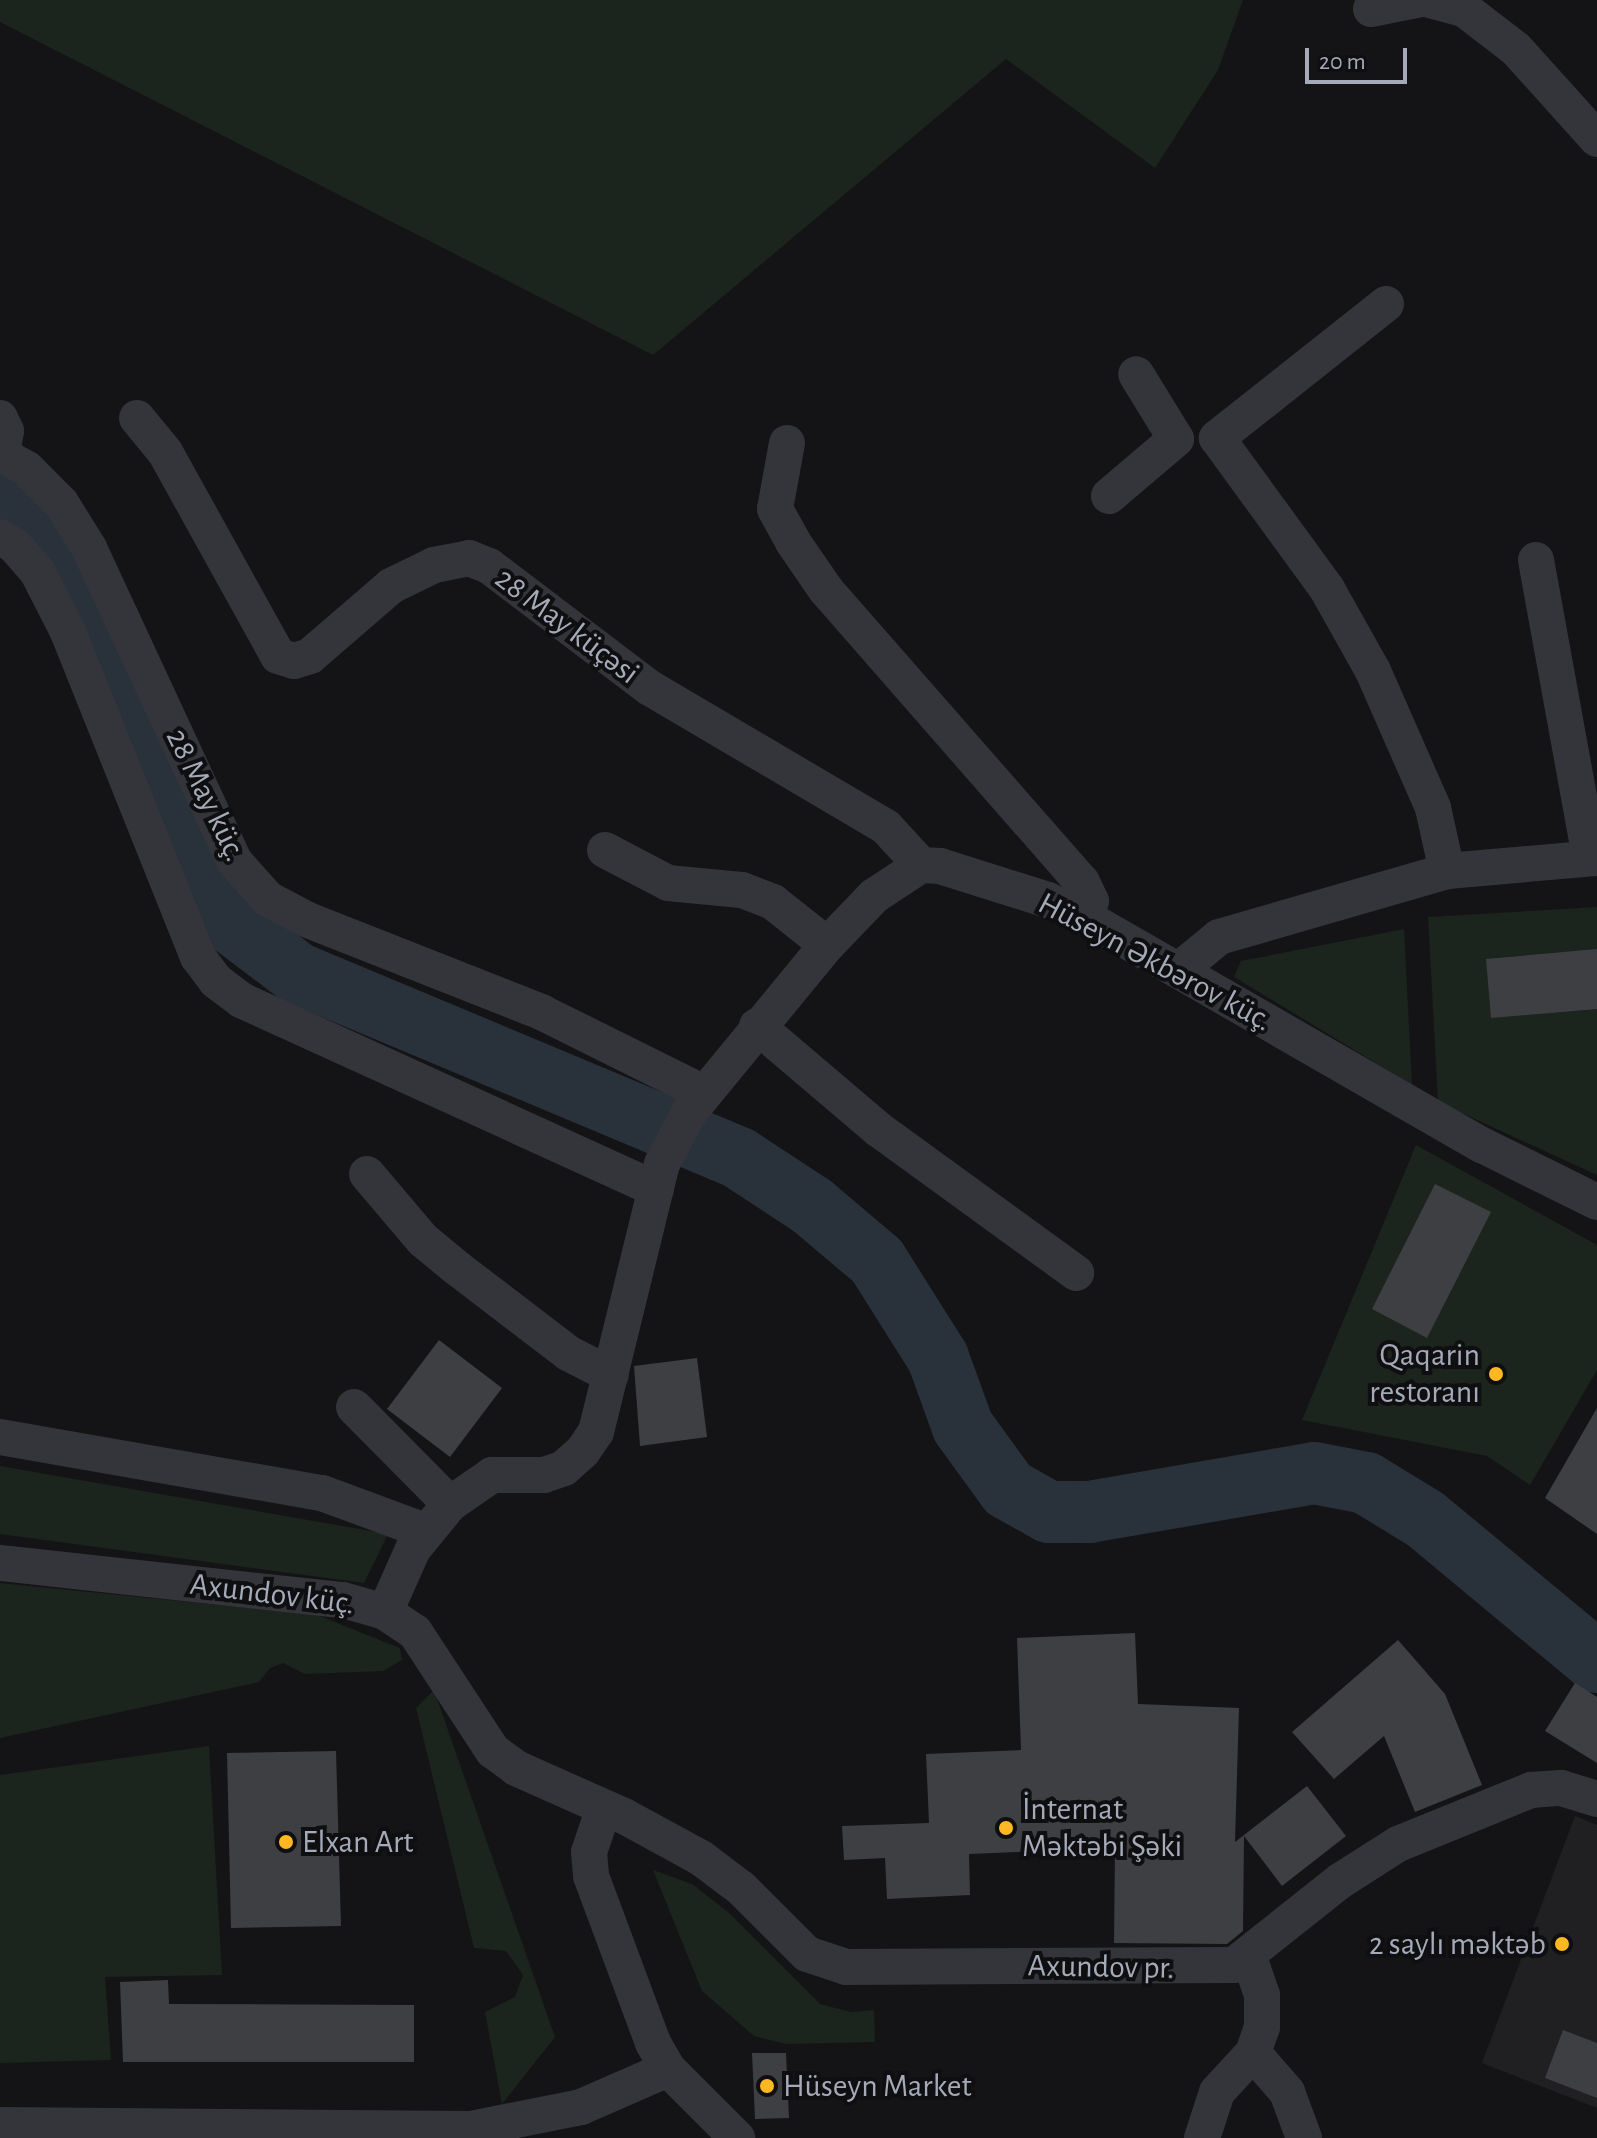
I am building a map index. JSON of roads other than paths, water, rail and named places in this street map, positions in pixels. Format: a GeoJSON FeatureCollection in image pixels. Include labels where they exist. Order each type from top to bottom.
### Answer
{"type":"FeatureCollection","features":[{"type":"Feature","properties":{"kind":"street"},"geometry":{"type":"LineString","coordinates":[[1371,9],[1417,0]]}},
{"type":"Feature","properties":{"kind":"street"},"geometry":{"type":"LineString","coordinates":[[1430,0],[1464,9],[1516,49],[1597,139]]}},
{"type":"Feature","properties":{"kind":"street"},"geometry":{"type":"LineString","coordinates":[[1109,496],[1176,439],[1217,438],[1386,304]]}},
{"type":"Feature","properties":{"kind":"street"},"geometry":{"type":"LineString","coordinates":[[1136,374],[1176,439]]}},
{"type":"Feature","properties":{"kind":"street"},"geometry":{"type":"LineString","coordinates":[[0,418],[6,431],[1,454]]}},
{"type":"Feature","properties":{"kind":"street","name":"28 May küçəsi"},"geometry":{"type":"LineString","coordinates":[[137,418],[165,452],[278,656],[294,661],[310,656],[391,586],[434,565],[469,558],[489,566],[650,688],[886,827],[921,865]]}},
{"type":"Feature","properties":{"kind":"street"},"geometry":{"type":"LineString","coordinates":[[1217,438],[1327,589],[1373,671],[1433,808],[1447,871]]}},
{"type":"Feature","properties":{"kind":"street"},"geometry":{"type":"LineString","coordinates":[[787,443],[775,509],[793,542],[826,590],[1082,882],[1091,901],[1085,917]]}},
{"type":"Feature","properties":{"kind":"street","name":"28 May küç."},"geometry":{"type":"LineString","coordinates":[[1,454],[27,469],[61,503],[89,548],[234,861],[268,899],[308,920],[541,1012],[695,1103]]}},
{"type":"Feature","properties":{"kind":"street"},"geometry":{"type":"LineString","coordinates":[[0,537],[38,573],[68,632],[198,957],[216,981],[241,1000],[659,1177]]}},
{"type":"Feature","properties":{"kind":"street"},"geometry":{"type":"LineString","coordinates":[[1179,970],[1219,937],[1447,871],[1594,858],[1536,560]]}},
{"type":"Feature","properties":{"kind":"street"},"geometry":{"type":"LineString","coordinates":[[605,850],[668,883],[742,890],[773,902],[827,945]]}},
{"type":"Feature","properties":{"kind":"street"},"geometry":{"type":"LineString","coordinates":[[385,1612],[425,1531],[450,1504],[492,1475],[544,1475],[564,1468],[596,1432],[659,1177],[695,1103],[827,945],[874,896],[921,865]]}},
{"type":"Feature","properties":{"kind":"street","name":"Hüseyn Əkbərov küç."},"geometry":{"type":"LineString","coordinates":[[921,865],[940,866],[1035,895],[1085,917],[1482,1145],[1597,1202]]}},
{"type":"Feature","properties":{"kind":"street"},"geometry":{"type":"LineString","coordinates":[[757,1026],[878,1129],[1076,1273]]}},
{"type":"Feature","properties":{"kind":"street"},"geometry":{"type":"LineString","coordinates":[[367,1174],[423,1240],[568,1353],[611,1375]]}},
{"type":"Feature","properties":{"kind":"street"},"geometry":{"type":"LineString","coordinates":[[354,1407],[450,1504]]}},
{"type":"Feature","properties":{"kind":"street"},"geometry":{"type":"LineString","coordinates":[[0,1437],[322,1493],[425,1531]]}},
{"type":"Feature","properties":{"kind":"street","name":"Axundov küç."},"geometry":{"type":"LineString","coordinates":[[0,1563],[343,1600],[385,1612],[415,1632],[432,1654],[472,1726],[493,1751],[516,1768],[604,1808]]}},
{"type":"Feature","properties":{"kind":"street","name":"Axundov pr."},"geometry":{"type":"LineString","coordinates":[[604,1808],[701,1858],[824,1963],[846,1967],[1216,1969],[1249,1958],[1340,1881],[1398,1844],[1531,1790],[1561,1788],[1597,1799]]}},
{"type":"Feature","properties":{"kind":"street"},"geometry":{"type":"LineString","coordinates":[[604,1808],[589,1852],[591,1876],[653,2043],[668,2069],[737,2138]]}},
{"type":"Feature","properties":{"kind":"street"},"geometry":{"type":"LineString","coordinates":[[1202,2138],[1217,2092],[1253,2053],[1262,2027],[1262,1995],[1249,1958]]}},
{"type":"Feature","properties":{"kind":"street"},"geometry":{"type":"LineString","coordinates":[[1253,2053],[1287,2092],[1304,2138]]}},
{"type":"Feature","properties":{"kind":"street"},"geometry":{"type":"LineString","coordinates":[[0,2125],[471,2129],[581,2107],[668,2069]]}},
{"type":"Feature","properties":{"kind":"waterway"},"geometry":{"type":"LineString","coordinates":[[0,499],[24,513],[85,597],[206,886],[235,926],[297,973],[739,1158],[812,1206],[877,1261],[938,1358],[963,1427],[1008,1489],[1049,1512],[1089,1512],[1314,1473],[1366,1483],[1425,1519],[1597,1662]]}},
{"type":"Feature","properties":{"kind":"place","name":"Qaqarin restoranı"},"geometry":{"type":"Point","coordinates":[1496,1374]}},
{"type":"Feature","properties":{"kind":"place","name":"İnternat Məktəbi Şəki"},"geometry":{"type":"Point","coordinates":[1006,1828]}},
{"type":"Feature","properties":{"kind":"place","name":"Elxan Art"},"geometry":{"type":"Point","coordinates":[286,1842]}},
{"type":"Feature","properties":{"kind":"place","name":"2 saylı məktəb"},"geometry":{"type":"Point","coordinates":[1562,1944]}},
{"type":"Feature","properties":{"kind":"place","name":"Hüseyn Market"},"geometry":{"type":"Point","coordinates":[767,2086]}}]}
